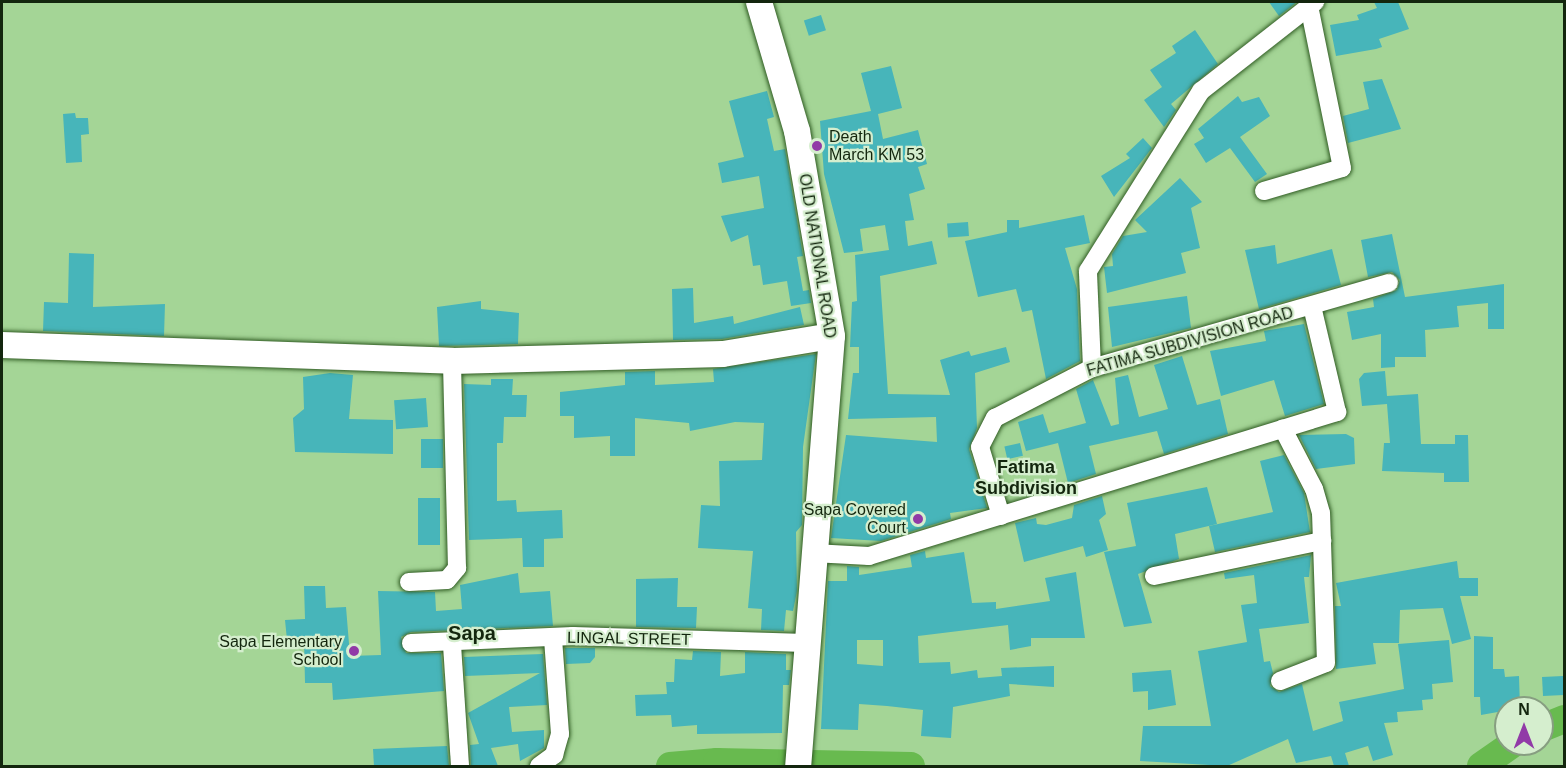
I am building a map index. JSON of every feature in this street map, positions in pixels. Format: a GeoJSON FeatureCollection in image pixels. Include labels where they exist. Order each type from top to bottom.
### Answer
{"type":"FeatureCollection","features":[{"type":"Feature","properties":{"kind":"main road","name":"OLD NATIONAL ROAD"},"geometry":{"type":"LineString","coordinates":[[759,2],[797,131],[831,336],[798,766]]}},
{"type":"Feature","properties":{"kind":"main road"},"geometry":{"type":"LineString","coordinates":[[2,345],[452,361],[723,354],[831,336]]}},
{"type":"Feature","properties":{"kind":"street"},"geometry":{"type":"LineString","coordinates":[[1092,368],[1088,271],[1201,91],[1312,4],[1342,168],[1264,191]]}},
{"type":"Feature","properties":{"kind":"street","name":"FATIMA SUBDIVISION ROAD"},"geometry":{"type":"LineString","coordinates":[[1001,516],[980,447],[995,418],[1092,368],[1389,283]]}},
{"type":"Feature","properties":{"kind":"street"},"geometry":{"type":"LineString","coordinates":[[813,553],[869,556],[1337,412],[1312,306]]}},
{"type":"Feature","properties":{"kind":"street"},"geometry":{"type":"LineString","coordinates":[[409,582],[447,580],[457,568],[452,361]]}},
{"type":"Feature","properties":{"kind":"street"},"geometry":{"type":"LineString","coordinates":[[1280,681],[1326,663],[1322,541],[1314,489],[1283,429]]}},
{"type":"Feature","properties":{"kind":"street"},"geometry":{"type":"LineString","coordinates":[[1154,576],[1322,541]]}},
{"type":"Feature","properties":{"kind":"street"},"geometry":{"type":"LineString","coordinates":[[539,766],[554,755],[560,734],[553,638]]}},
{"type":"Feature","properties":{"kind":"street","name":"LINGAL STREET"},"geometry":{"type":"LineString","coordinates":[[411,643],[452,645],[553,638],[806,643]]}},
{"type":"Feature","properties":{"kind":"street"},"geometry":{"type":"LineString","coordinates":[[452,645],[460,766]]}},
{"type":"Feature","properties":{"kind":"building"},"geometry":{"type":"Polygon","coordinates":[[[1269,2],[1297,2],[1279,16],[1269,2]]]}},
{"type":"Feature","properties":{"kind":"building"},"geometry":{"type":"Polygon","coordinates":[[[1374,2],[1398,2],[1409,29],[1379,39],[1382,47],[1336,56],[1330,25],[1359,20],[1357,15],[1377,8],[1374,2]]]}},
{"type":"Feature","properties":{"kind":"building"},"geometry":{"type":"Polygon","coordinates":[[[821,15],[826,30],[809,36],[804,21],[821,15]]]}},
{"type":"Feature","properties":{"kind":"building"},"geometry":{"type":"Polygon","coordinates":[[[1195,30],[1218,64],[1171,104],[1176,110],[1164,127],[1144,100],[1162,87],[1150,70],[1176,53],[1172,46],[1195,30]]]}},
{"type":"Feature","properties":{"kind":"building"},"geometry":{"type":"Polygon","coordinates":[[[891,66],[902,108],[878,114],[883,139],[918,130],[927,164],[918,167],[925,189],[909,194],[914,220],[905,221],[908,246],[932,241],[937,264],[880,276],[888,394],[950,395],[940,360],[969,351],[971,356],[1006,347],[1010,362],[975,373],[977,428],[969,449],[987,508],[950,513],[951,519],[881,541],[831,538],[846,435],[937,442],[936,417],[848,419],[853,373],[859,373],[859,347],[850,347],[852,302],[857,301],[855,255],[889,250],[885,225],[860,229],[863,251],[844,253],[824,174],[820,121],[871,111],[861,73],[891,66]]]}},
{"type":"Feature","properties":{"kind":"building"},"geometry":{"type":"Polygon","coordinates":[[[1382,79],[1401,129],[1348,143],[1343,116],[1369,109],[1363,82],[1382,79]]]}},
{"type":"Feature","properties":{"kind":"building"},"geometry":{"type":"Polygon","coordinates":[[[767,91],[774,117],[767,119],[774,151],[785,149],[803,256],[797,257],[803,291],[809,290],[811,303],[791,306],[787,281],[763,285],[760,265],[753,266],[748,235],[731,242],[721,216],[764,208],[759,176],[722,183],[718,163],[744,157],[729,101],[767,91]]]}},
{"type":"Feature","properties":{"kind":"building"},"geometry":{"type":"Polygon","coordinates":[[[1238,96],[1242,102],[1259,97],[1270,116],[1240,137],[1267,174],[1255,182],[1230,148],[1206,163],[1194,144],[1204,138],[1198,129],[1238,96]]]}},
{"type":"Feature","properties":{"kind":"building"},"geometry":{"type":"Polygon","coordinates":[[[75,113],[76,118],[88,118],[89,134],[81,135],[82,162],[66,163],[63,114],[75,113]]]}},
{"type":"Feature","properties":{"kind":"building"},"geometry":{"type":"Polygon","coordinates":[[[1143,138],[1152,148],[1114,197],[1101,176],[1130,158],[1126,154],[1143,138]]]}},
{"type":"Feature","properties":{"kind":"building"},"geometry":{"type":"Polygon","coordinates":[[[1180,178],[1202,202],[1191,208],[1200,248],[1181,253],[1186,273],[1107,293],[1104,267],[1113,266],[1112,254],[1123,236],[1147,232],[1135,220],[1180,178]]]}},
{"type":"Feature","properties":{"kind":"building"},"geometry":{"type":"Polygon","coordinates":[[[1084,215],[1090,243],[1065,248],[1077,289],[1080,361],[1046,379],[1032,310],[1022,312],[1016,289],[978,297],[965,241],[1007,232],[1007,220],[1019,220],[1019,228],[1084,215]]]}},
{"type":"Feature","properties":{"kind":"building"},"geometry":{"type":"Polygon","coordinates":[[[968,222],[969,236],[948,237],[947,223],[968,222]]]}},
{"type":"Feature","properties":{"kind":"building"},"geometry":{"type":"Polygon","coordinates":[[[1392,234],[1405,297],[1504,284],[1504,329],[1488,329],[1488,303],[1457,306],[1459,327],[1425,330],[1426,357],[1395,357],[1395,367],[1381,368],[1381,334],[1352,340],[1347,312],[1374,307],[1373,299],[1397,290],[1400,280],[1392,272],[1368,277],[1361,240],[1392,234]]]}},
{"type":"Feature","properties":{"kind":"building"},"geometry":{"type":"Polygon","coordinates":[[[1275,245],[1277,264],[1332,249],[1341,285],[1259,309],[1245,250],[1275,245]]]}},
{"type":"Feature","properties":{"kind":"building"},"geometry":{"type":"Polygon","coordinates":[[[69,253],[94,254],[93,307],[165,304],[164,336],[43,331],[44,302],[68,303],[69,253]]]}},
{"type":"Feature","properties":{"kind":"building"},"geometry":{"type":"Polygon","coordinates":[[[693,288],[694,323],[733,316],[734,324],[800,307],[804,325],[722,339],[673,340],[672,289],[693,288]]]}},
{"type":"Feature","properties":{"kind":"building"},"geometry":{"type":"Polygon","coordinates":[[[1187,296],[1191,328],[1112,347],[1108,307],[1187,296]]]}},
{"type":"Feature","properties":{"kind":"building"},"geometry":{"type":"Polygon","coordinates":[[[481,301],[481,309],[519,313],[518,344],[439,346],[437,307],[481,301]]]}},
{"type":"Feature","properties":{"kind":"building"},"geometry":{"type":"Polygon","coordinates":[[[1304,324],[1324,404],[1285,416],[1274,380],[1221,396],[1210,351],[1266,341],[1264,331],[1304,324]]]}},
{"type":"Feature","properties":{"kind":"building"},"geometry":{"type":"Polygon","coordinates":[[[816,354],[803,447],[802,525],[796,532],[797,591],[793,611],[786,610],[784,631],[761,630],[762,609],[748,608],[753,551],[698,548],[701,505],[720,506],[719,461],[762,460],[764,423],[735,422],[690,431],[689,423],[635,418],[635,456],[610,456],[610,436],[574,438],[574,416],[560,416],[560,392],[625,385],[625,372],[655,371],[655,385],[714,382],[713,369],[816,354]]]}},
{"type":"Feature","properties":{"kind":"building"},"geometry":{"type":"Polygon","coordinates":[[[1182,356],[1197,405],[1220,399],[1228,434],[1164,454],[1157,431],[1089,446],[1096,474],[1068,483],[1058,443],[1026,451],[1018,422],[1043,414],[1049,433],[1086,423],[1076,389],[1093,380],[1111,426],[1119,424],[1115,378],[1128,375],[1139,417],[1168,409],[1154,365],[1182,356]]]}},
{"type":"Feature","properties":{"kind":"building"},"geometry":{"type":"Polygon","coordinates":[[[1385,371],[1387,396],[1418,394],[1421,444],[1455,444],[1455,435],[1468,435],[1469,482],[1444,482],[1444,473],[1382,471],[1384,443],[1390,443],[1387,404],[1362,406],[1359,379],[1364,373],[1385,371]]]}},
{"type":"Feature","properties":{"kind":"building"},"geometry":{"type":"Polygon","coordinates":[[[330,373],[353,375],[349,419],[393,420],[393,454],[295,452],[293,418],[304,409],[303,377],[330,373]]]}},
{"type":"Feature","properties":{"kind":"building"},"geometry":{"type":"Polygon","coordinates":[[[491,379],[513,379],[512,395],[527,395],[526,417],[504,417],[503,443],[497,443],[497,501],[516,500],[517,512],[562,510],[563,538],[544,539],[544,567],[523,567],[522,538],[469,540],[464,384],[491,385],[491,379]]]}},
{"type":"Feature","properties":{"kind":"building"},"geometry":{"type":"Polygon","coordinates":[[[426,398],[428,427],[396,429],[394,400],[426,398]]]}},
{"type":"Feature","properties":{"kind":"building"},"geometry":{"type":"Polygon","coordinates":[[[1346,434],[1354,438],[1355,464],[1316,469],[1299,435],[1346,434]]]}},
{"type":"Feature","properties":{"kind":"building"},"geometry":{"type":"Polygon","coordinates":[[[421,439],[443,439],[443,468],[421,468],[421,439]]]}},
{"type":"Feature","properties":{"kind":"building"},"geometry":{"type":"Polygon","coordinates":[[[1020,443],[1023,456],[1007,459],[1004,447],[1020,443]]]}},
{"type":"Feature","properties":{"kind":"building"},"geometry":{"type":"Polygon","coordinates":[[[1284,455],[1304,493],[1310,532],[1215,552],[1209,526],[1273,512],[1260,461],[1284,455]]]}},
{"type":"Feature","properties":{"kind":"building"},"geometry":{"type":"Polygon","coordinates":[[[1207,487],[1217,524],[1175,534],[1179,559],[1138,574],[1152,623],[1124,627],[1104,552],[1136,546],[1127,503],[1207,487]]]}},
{"type":"Feature","properties":{"kind":"building"},"geometry":{"type":"Polygon","coordinates":[[[1102,496],[1106,514],[1099,520],[1108,550],[1086,557],[1083,546],[1024,562],[1015,523],[1036,518],[1037,524],[1046,525],[1072,518],[1074,505],[1102,496]]]}},
{"type":"Feature","properties":{"kind":"building"},"geometry":{"type":"Polygon","coordinates":[[[418,498],[440,498],[440,545],[418,545],[418,498]]]}},
{"type":"Feature","properties":{"kind":"building"},"geometry":{"type":"Polygon","coordinates":[[[925,551],[926,558],[964,552],[972,603],[996,602],[996,609],[1050,601],[1045,578],[1076,572],[1085,638],[1031,638],[1031,646],[1010,650],[1008,625],[918,636],[919,663],[950,662],[951,674],[977,670],[978,678],[1002,676],[1001,668],[1054,666],[1054,687],[1009,684],[1010,696],[953,707],[951,738],[921,736],[923,710],[859,704],[858,730],[821,729],[828,581],[847,581],[847,566],[859,567],[859,575],[912,567],[910,555],[925,551]],[[857,640],[857,664],[883,666],[883,640],[857,640]]]}},
{"type":"Feature","properties":{"kind":"building"},"geometry":{"type":"Polygon","coordinates":[[[1311,555],[1309,577],[1304,577],[1309,623],[1259,629],[1264,662],[1270,661],[1273,673],[1270,686],[1279,692],[1302,684],[1313,731],[1343,721],[1339,702],[1404,689],[1398,644],[1449,640],[1453,682],[1432,684],[1433,699],[1422,700],[1423,710],[1397,712],[1398,722],[1384,723],[1393,755],[1373,761],[1368,746],[1345,753],[1349,766],[1334,766],[1331,756],[1296,763],[1288,739],[1227,766],[1140,761],[1143,726],[1211,726],[1198,651],[1247,642],[1241,605],[1257,603],[1254,575],[1225,579],[1224,573],[1311,555]]]}},
{"type":"Feature","properties":{"kind":"building"},"geometry":{"type":"Polygon","coordinates":[[[1457,561],[1459,578],[1478,578],[1478,596],[1460,596],[1471,639],[1452,644],[1443,608],[1400,610],[1399,643],[1373,643],[1376,664],[1336,669],[1335,606],[1341,606],[1336,583],[1457,561]]]}},
{"type":"Feature","properties":{"kind":"building"},"geometry":{"type":"Polygon","coordinates":[[[518,573],[520,593],[550,591],[553,626],[411,632],[401,637],[406,653],[441,653],[444,691],[333,700],[332,683],[305,683],[304,639],[287,640],[285,620],[305,619],[304,586],[325,586],[326,608],[346,607],[350,656],[381,655],[378,591],[435,592],[436,611],[462,609],[460,585],[518,573]]]}},
{"type":"Feature","properties":{"kind":"building"},"geometry":{"type":"Polygon","coordinates":[[[678,578],[677,607],[697,607],[696,628],[636,627],[636,579],[678,578]]]}},
{"type":"Feature","properties":{"kind":"building"},"geometry":{"type":"Polygon","coordinates":[[[1474,636],[1493,637],[1493,669],[1504,669],[1505,677],[1519,676],[1520,696],[1494,696],[1494,713],[1481,715],[1480,697],[1474,697],[1474,636]]]}},
{"type":"Feature","properties":{"kind":"building"},"geometry":{"type":"Polygon","coordinates":[[[565,648],[595,648],[595,657],[590,663],[566,664],[565,648]]]}},
{"type":"Feature","properties":{"kind":"building"},"geometry":{"type":"Polygon","coordinates":[[[693,651],[721,652],[720,676],[745,673],[745,652],[786,654],[786,670],[791,670],[789,685],[783,685],[782,733],[697,734],[697,725],[672,727],[671,715],[636,716],[635,695],[667,694],[666,682],[674,682],[675,659],[692,660],[693,651]]]}},
{"type":"Feature","properties":{"kind":"building"},"geometry":{"type":"Polygon","coordinates":[[[543,654],[547,705],[509,707],[512,732],[544,730],[544,748],[520,761],[518,744],[491,748],[498,766],[471,766],[470,745],[479,744],[468,713],[540,673],[465,676],[464,657],[543,654]]]}},
{"type":"Feature","properties":{"kind":"building"},"geometry":{"type":"Polygon","coordinates":[[[1171,670],[1176,705],[1148,710],[1148,691],[1133,692],[1132,673],[1171,670]]]}},
{"type":"Feature","properties":{"kind":"building"},"geometry":{"type":"Polygon","coordinates":[[[1563,676],[1564,695],[1543,696],[1542,677],[1563,676]]]}},
{"type":"Feature","properties":{"kind":"building"},"geometry":{"type":"Polygon","coordinates":[[[447,746],[449,766],[374,766],[373,749],[447,746]]]}},
{"type":"Feature","properties":{"kind":"waterway"},"geometry":{"type":"LineString","coordinates":[[1554,723],[1564,719]]}},
{"type":"Feature","properties":{"kind":"waterway"},"geometry":{"type":"LineString","coordinates":[[1481,766],[1496,756]]}},
{"type":"Feature","properties":{"kind":"waterway"},"geometry":{"type":"LineString","coordinates":[[670,766],[717,762],[911,766]]}},
{"type":"Feature","properties":{"kind":"place","name":"Death March KM 53"},"geometry":{"type":"Point","coordinates":[817,146]}},
{"type":"Feature","properties":{"kind":"place","name":"Sapa Covered Court"},"geometry":{"type":"Point","coordinates":[918,519]}},
{"type":"Feature","properties":{"kind":"place","name":"Sapa Elementary School"},"geometry":{"type":"Point","coordinates":[354,651]}},
{"type":"Feature","properties":{"kind":"district","name":"Fatima Subdivision"},"geometry":{"type":"Point","coordinates":[1026,478]}},
{"type":"Feature","properties":{"kind":"district","name":"Sapa"},"geometry":{"type":"Point","coordinates":[472,633]}}]}
